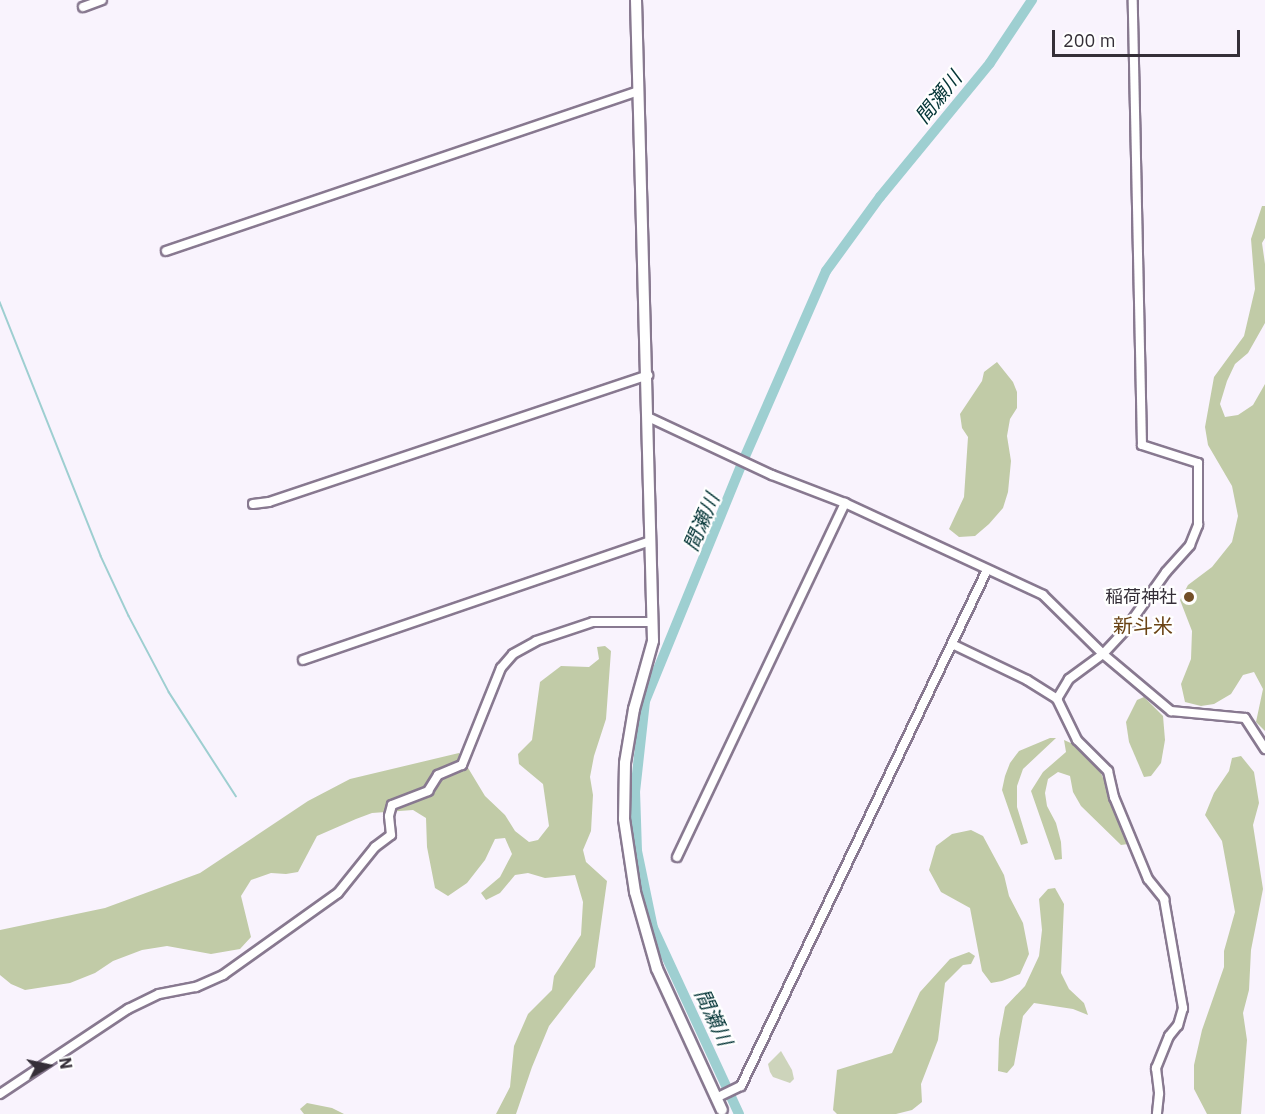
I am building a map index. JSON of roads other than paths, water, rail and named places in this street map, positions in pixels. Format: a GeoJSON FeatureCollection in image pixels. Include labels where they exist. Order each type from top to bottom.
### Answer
{"type":"FeatureCollection","features":[{"type":"Feature","properties":{"kind":"street"},"geometry":{"type":"LineString","coordinates":[[82,7],[102,0]]}},
{"type":"Feature","properties":{"kind":"street"},"geometry":{"type":"LineString","coordinates":[[636,0],[648,375],[653,641],[634,709],[625,763],[626,830],[635,892],[657,969],[720,1096],[721,1112]]}},
{"type":"Feature","properties":{"kind":"street"},"geometry":{"type":"LineString","coordinates":[[1058,699],[1069,679],[1103,654],[1125,630],[1170,567],[1190,545],[1198,525],[1200,491],[1198,464],[1142,445],[1133,0]]}},
{"type":"Feature","properties":{"kind":"street"},"geometry":{"type":"LineString","coordinates":[[166,251],[639,91]]}},
{"type":"Feature","properties":{"kind":"street"},"geometry":{"type":"LineString","coordinates":[[253,504],[269,502],[648,375]]}},
{"type":"Feature","properties":{"kind":"street"},"geometry":{"type":"LineString","coordinates":[[648,417],[764,471],[845,503],[1043,595],[1103,654],[1171,711],[1245,718],[1265,750]]}},
{"type":"Feature","properties":{"kind":"street"},"geometry":{"type":"LineString","coordinates":[[677,857],[845,503]]}},
{"type":"Feature","properties":{"kind":"street"},"geometry":{"type":"LineString","coordinates":[[303,660],[650,541]]}},
{"type":"Feature","properties":{"kind":"street"},"geometry":{"type":"LineString","coordinates":[[720,1096],[741,1086],[987,570]]}},
{"type":"Feature","properties":{"kind":"street"},"geometry":{"type":"LineString","coordinates":[[0,1094],[128,1008],[159,994],[196,987],[223,975],[338,893],[375,847],[391,835],[389,816],[393,805],[428,791],[438,776],[462,765],[501,669],[513,654],[529,644],[593,622],[652,622]]}},
{"type":"Feature","properties":{"kind":"street"},"geometry":{"type":"LineString","coordinates":[[952,644],[1027,680],[1058,699],[1077,740],[1108,771],[1114,797],[1148,879],[1164,899],[1183,1008],[1178,1025],[1169,1036],[1156,1068],[1159,1094],[1157,1114]]}},
{"type":"Feature","properties":{"kind":"waterway","name":"間瀬川"},"geometry":{"type":"LineString","coordinates":[[739,1114],[653,928],[637,851],[635,792],[645,701],[743,461],[826,271],[880,197],[990,63],[1032,0]]}},
{"type":"Feature","properties":{"kind":"waterway"},"geometry":{"type":"LineString","coordinates":[[0,302],[101,556],[129,616],[169,692],[236,796]]}},
{"type":"Feature","properties":{"kind":"place","name":"稲荷神社"},"geometry":{"type":"Point","coordinates":[1189,597]}},
{"type":"Feature","properties":{"kind":"district","name":"新斗米"},"geometry":{"type":"Point","coordinates":[1143,625]}}]}
